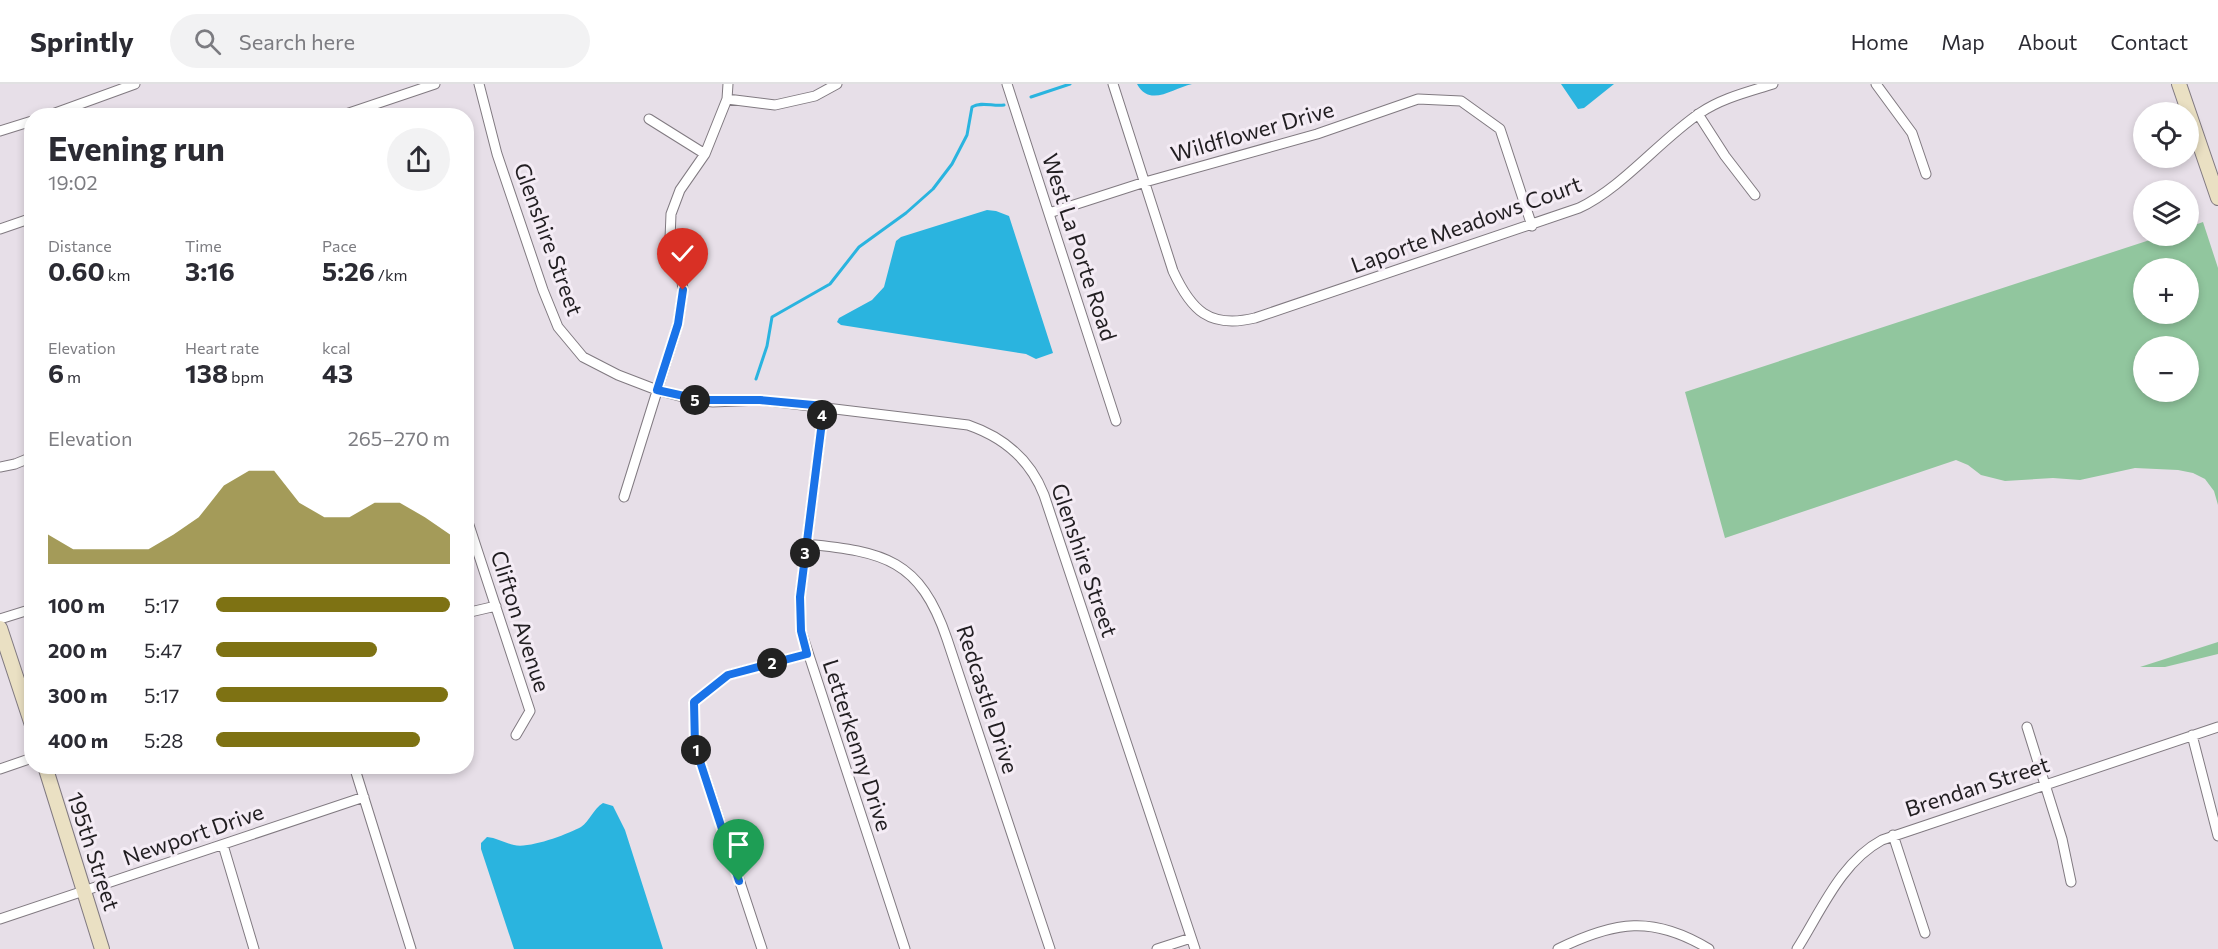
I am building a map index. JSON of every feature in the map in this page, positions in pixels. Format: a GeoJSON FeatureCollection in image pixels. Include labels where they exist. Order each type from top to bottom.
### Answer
{"type":"FeatureCollection","features":[{"type":"Feature","properties":{"kind":"street"},"geometry":{"type":"LineString","coordinates":[[68,108],[135,84]]}},
{"type":"Feature","properties":{"kind":"street"},"geometry":{"type":"LineString","coordinates":[[364,108],[435,84]]}},
{"type":"Feature","properties":{"kind":"street","name":"Glenshire Street"},"geometry":{"type":"LineString","coordinates":[[479,84],[497,154],[543,290],[558,327],[583,357],[618,375],[657,390],[702,400],[760,400],[824,406],[968,425],[994,435],[1010,446],[1032,471],[1044,495],[1195,949]]}},
{"type":"Feature","properties":{"kind":"street"},"geometry":{"type":"LineString","coordinates":[[624,496],[678,324],[683,290],[681,273],[670,239],[671,214],[680,190],[705,154],[727,99],[728,84]]}},
{"type":"Feature","properties":{"kind":"street"},"geometry":{"type":"LineString","coordinates":[[727,99],[775,105],[815,96],[837,84]]}},
{"type":"Feature","properties":{"kind":"street","name":"West La Porte Road"},"geometry":{"type":"LineString","coordinates":[[1007,84],[1116,421]]}},
{"type":"Feature","properties":{"kind":"street"},"geometry":{"type":"LineString","coordinates":[[1113,84],[1145,182]]}},
{"type":"Feature","properties":{"kind":"street","name":"Laporte Meadows Court"},"geometry":{"type":"LineString","coordinates":[[1145,182],[1173,271],[1182,291],[1193,307],[1213,318],[1236,320],[1255,318],[1579,208],[1592,202],[1698,114],[1717,103],[1773,84]]}},
{"type":"Feature","properties":{"kind":"street"},"geometry":{"type":"LineString","coordinates":[[1876,84],[1912,133],[1926,174]]}},
{"type":"Feature","properties":{"kind":"street"},"geometry":{"type":"LineString","coordinates":[[2179,84],[2218,198]]}},
{"type":"Feature","properties":{"kind":"street","name":"Wildflower Drive"},"geometry":{"type":"LineString","coordinates":[[1049,213],[1145,182],[1317,134],[1418,99],[1461,101],[1500,129],[1532,225]]}},
{"type":"Feature","properties":{"kind":"street"},"geometry":{"type":"LineString","coordinates":[[1698,114],[1725,156],[1755,195]]}},
{"type":"Feature","properties":{"kind":"street"},"geometry":{"type":"LineString","coordinates":[[650,119],[705,154]]}},
{"type":"Feature","properties":{"kind":"street"},"geometry":{"type":"LineString","coordinates":[[0,131],[24,124]]}},
{"type":"Feature","properties":{"kind":"street"},"geometry":{"type":"LineString","coordinates":[[0,229],[24,221]]}},
{"type":"Feature","properties":{"kind":"street","name":"Letterkenny Drive"},"geometry":{"type":"LineString","coordinates":[[824,406],[800,611],[801,631],[905,949]]}},
{"type":"Feature","properties":{"kind":"street"},"geometry":{"type":"LineString","coordinates":[[0,467],[24,460]]}},
{"type":"Feature","properties":{"kind":"street","name":"Clifton Avenue"},"geometry":{"type":"LineString","coordinates":[[474,540],[530,711],[516,735]]}},
{"type":"Feature","properties":{"kind":"street","name":"Redcastle Drive"},"geometry":{"type":"LineString","coordinates":[[807,544],[864,551],[882,556],[913,576],[932,600],[948,639],[1050,949]]}},
{"type":"Feature","properties":{"kind":"street"},"geometry":{"type":"LineString","coordinates":[[474,611],[496,606]]}},
{"type":"Feature","properties":{"kind":"street"},"geometry":{"type":"LineString","coordinates":[[0,619],[24,612]]}},
{"type":"Feature","properties":{"kind":"street"},"geometry":{"type":"LineString","coordinates":[[0,628],[24,701]]}},
{"type":"Feature","properties":{"kind":"street"},"geometry":{"type":"LineString","coordinates":[[762,949],[695,746],[694,702],[728,675],[807,654]]}},
{"type":"Feature","properties":{"kind":"street"},"geometry":{"type":"LineString","coordinates":[[2027,727],[2062,839],[2071,882]]}},
{"type":"Feature","properties":{"kind":"street","name":"Brendan Street"},"geometry":{"type":"LineString","coordinates":[[1797,949],[1851,864],[1872,845],[1893,835],[2218,727]]}},
{"type":"Feature","properties":{"kind":"street"},"geometry":{"type":"LineString","coordinates":[[2192,735],[2218,836]]}},
{"type":"Feature","properties":{"kind":"street"},"geometry":{"type":"LineString","coordinates":[[0,769],[24,761]]}},
{"type":"Feature","properties":{"kind":"street","name":"195th Street"},"geometry":{"type":"LineString","coordinates":[[47,774],[102,949]]}},
{"type":"Feature","properties":{"kind":"street"},"geometry":{"type":"LineString","coordinates":[[357,774],[411,949]]}},
{"type":"Feature","properties":{"kind":"street","name":"Newport Drive"},"geometry":{"type":"LineString","coordinates":[[0,919],[364,797]]}},
{"type":"Feature","properties":{"kind":"street"},"geometry":{"type":"LineString","coordinates":[[1893,835],[1925,933]]}},
{"type":"Feature","properties":{"kind":"street"},"geometry":{"type":"LineString","coordinates":[[223,844],[254,949]]}},
{"type":"Feature","properties":{"kind":"street"},"geometry":{"type":"LineString","coordinates":[[1558,949],[1596,933],[1638,925],[1660,927],[1680,933],[1709,949]]}},
{"type":"Feature","properties":{"kind":"street"},"geometry":{"type":"LineString","coordinates":[[1157,949],[1191,938]]}},
{"type":"Feature","properties":{"kind":"green space"},"geometry":{"type":"Polygon","coordinates":[[[2203,222],[2218,268],[2218,505],[2214,491],[2205,479],[2193,473],[2178,470],[2135,468],[2080,480],[2053,478],[2005,481],[1981,475],[1968,465],[1956,460],[1725,538],[1685,392],[2133,245],[2199,246],[2199,223],[2203,222]]]}},
{"type":"Feature","properties":{"kind":"green space"},"geometry":{"type":"Polygon","coordinates":[[[2218,642],[2218,654],[2165,667],[2140,667],[2218,642]]]}},
{"type":"Feature","properties":{"kind":"water"},"geometry":{"type":"Polygon","coordinates":[[[1137,84],[1192,84],[1155,96],[1142,91],[1137,84]]]}},
{"type":"Feature","properties":{"kind":"water"},"geometry":{"type":"Polygon","coordinates":[[[1561,84],[1614,84],[1584,108],[1578,109],[1561,84]]]}},
{"type":"Feature","properties":{"kind":"water"},"geometry":{"type":"Polygon","coordinates":[[[987,210],[1009,216],[1053,353],[1036,359],[1026,354],[841,325],[837,322],[839,318],[872,300],[884,287],[896,241],[901,237],[987,210]]]}},
{"type":"Feature","properties":{"kind":"water"},"geometry":{"type":"Polygon","coordinates":[[[603,803],[613,806],[625,830],[663,949],[514,949],[481,843],[487,837],[521,846],[548,840],[581,827],[603,803]]]}},
{"type":"Feature","properties":{"kind":"waterway"},"geometry":{"type":"LineString","coordinates":[[1031,97],[1070,84]]}},
{"type":"Feature","properties":{"kind":"waterway"},"geometry":{"type":"LineString","coordinates":[[756,379],[767,346],[772,317],[830,284],[859,247],[906,213],[933,189],[952,164],[967,135],[972,107],[979,104],[1004,105]]}},
{"type":"Feature","properties":{"kind":"route"},"geometry":{"type":"LineString","coordinates":[[683,290],[678,324],[657,390],[694,400],[713,402],[760,400],[824,406],[800,597],[801,631],[807,654],[728,675],[694,702],[695,746],[739,881]]}}]}
